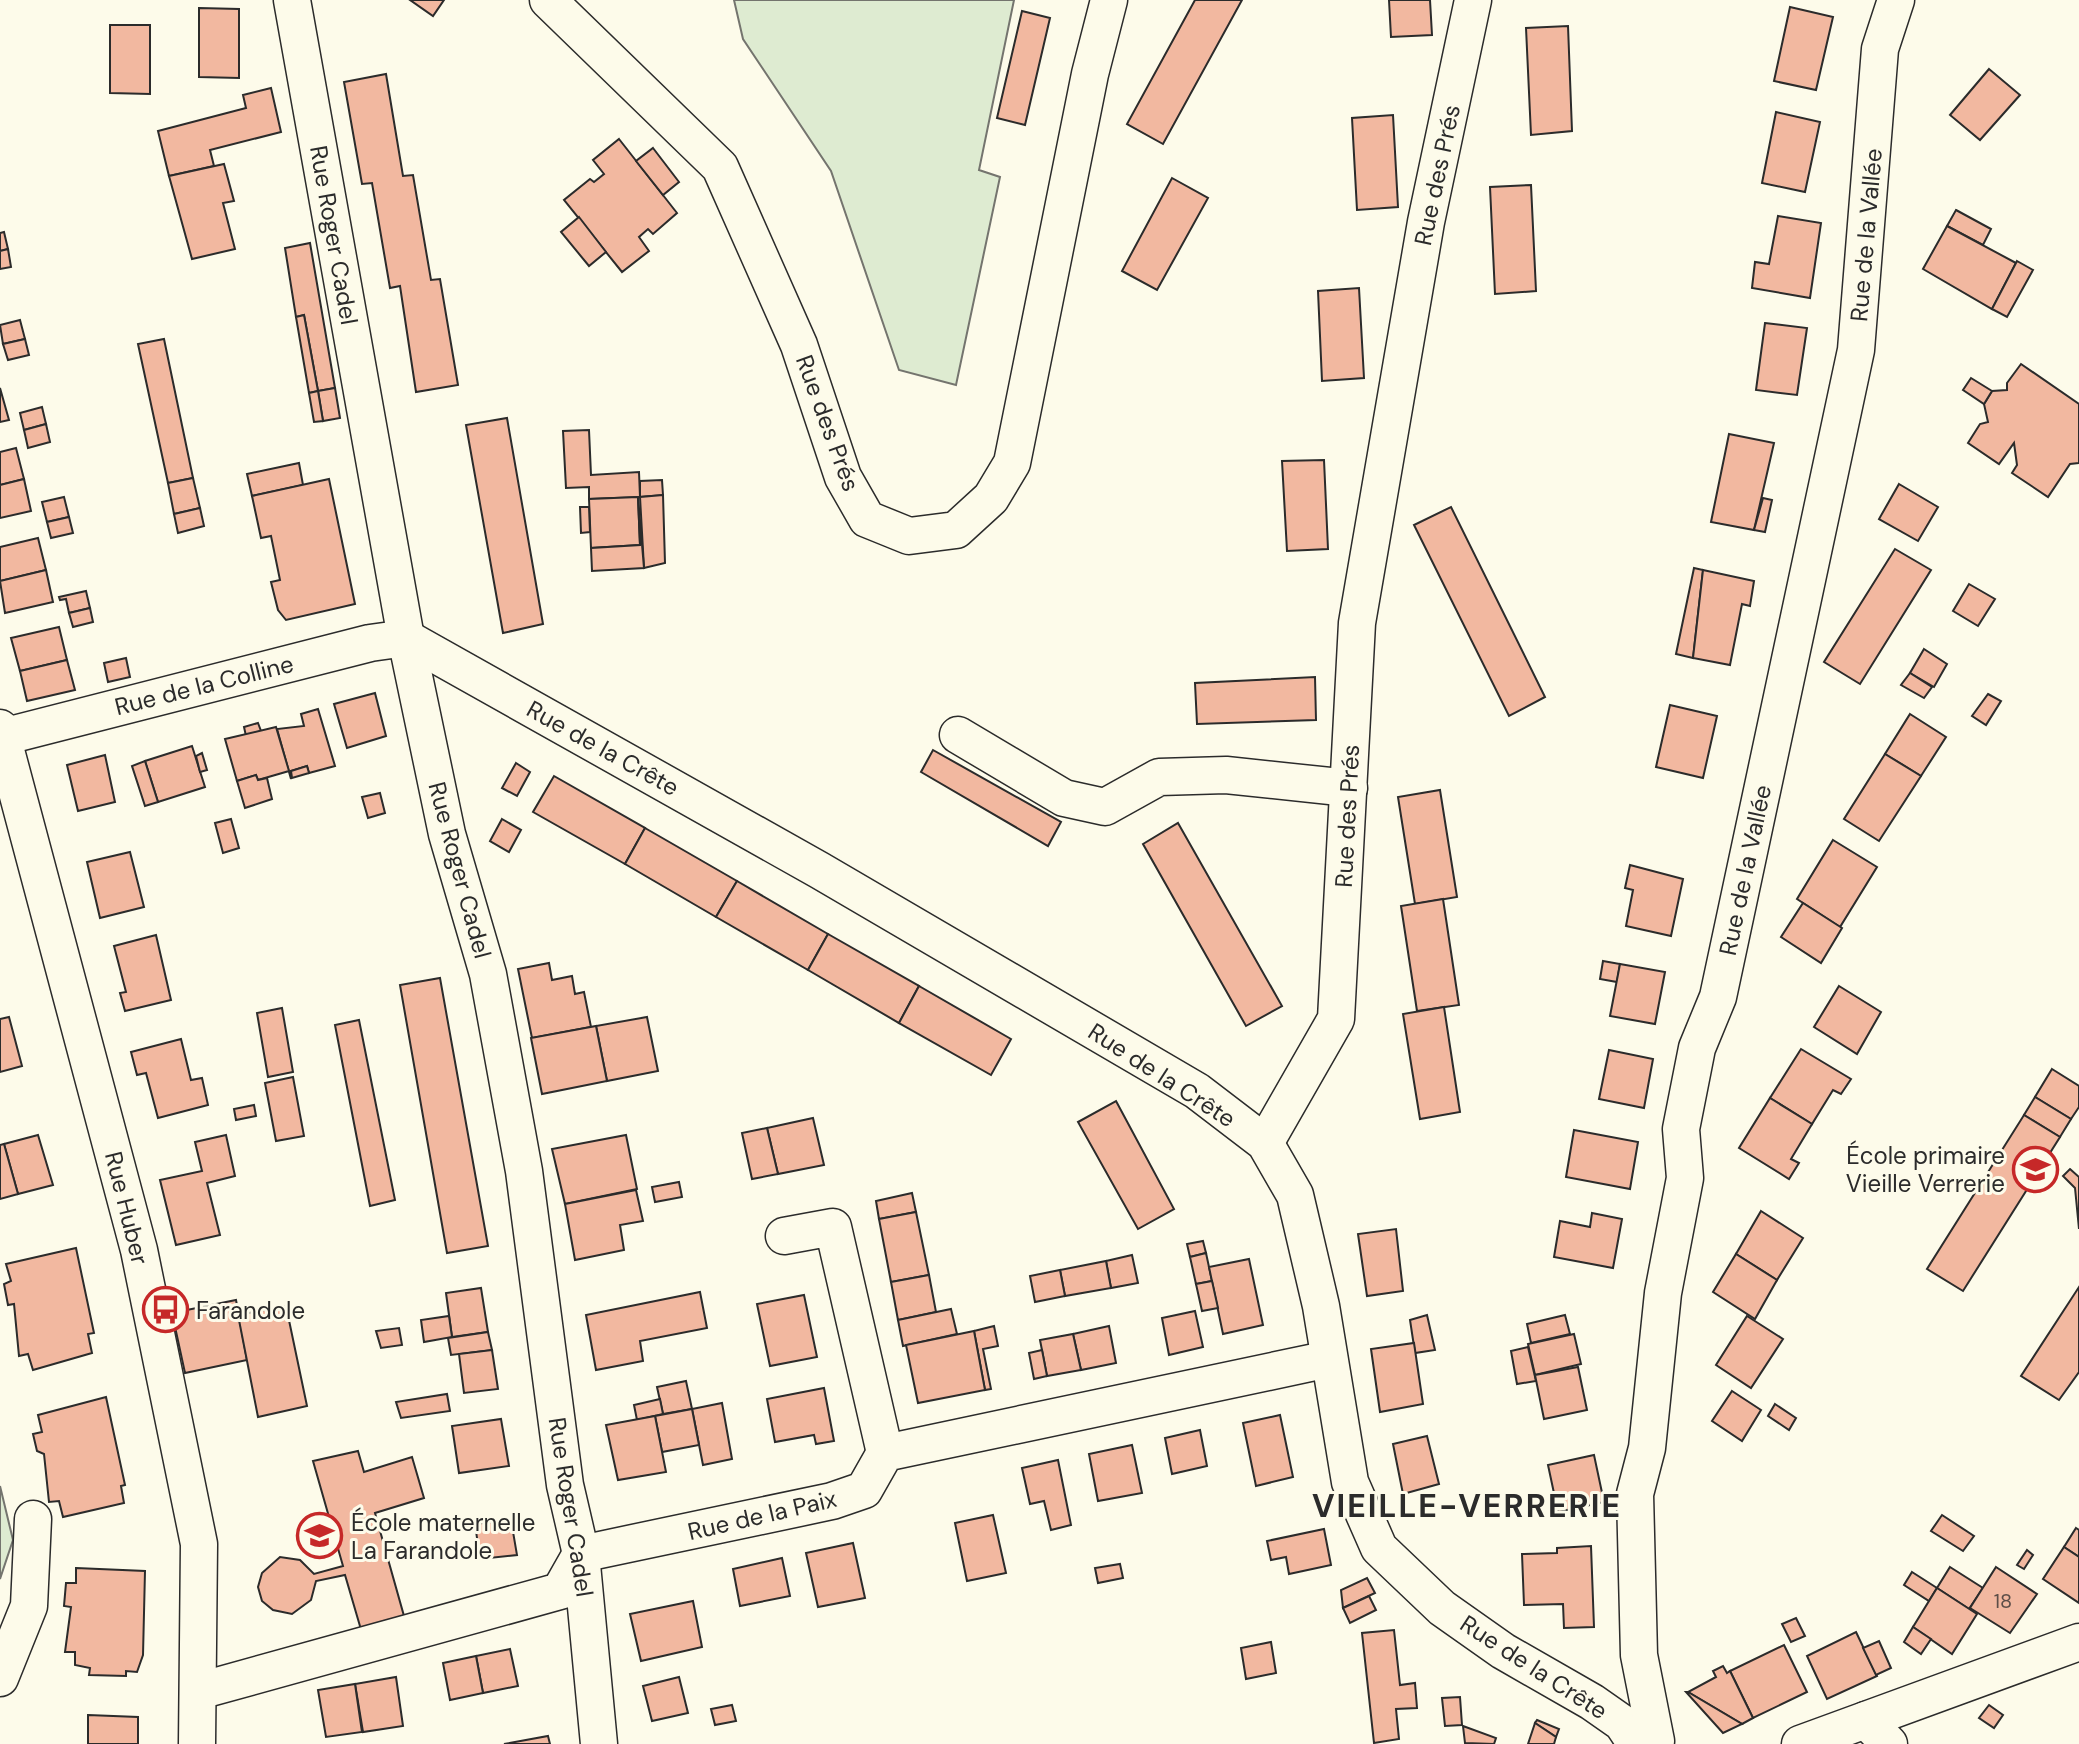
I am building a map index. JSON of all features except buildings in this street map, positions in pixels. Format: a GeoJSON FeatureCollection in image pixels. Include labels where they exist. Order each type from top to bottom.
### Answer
{"type":"FeatureCollection","features":[{"type":"Feature","properties":{"kind":"street","name":"Rue Roger Cadel"},"geometry":{"type":"LineString","coordinates":[[292,0],[406,638],[447,834],[488,974],[524,1171],[565,1485],[581,1554],[599,1744]]}},
{"type":"Feature","properties":{"kind":"street","name":"Rue des Prés"},"geometry":{"type":"LineString","coordinates":[[548,0],[720,167],[799,345],[843,477],[867,519],[909,536],[956,530],[991,498],[1012,463],[1071,164],[1109,0]]}},
{"type":"Feature","properties":{"kind":"street","name":"Rue des Prés"},"geometry":{"type":"LineString","coordinates":[[1265,1143],[1336,1019],[1357,623],[1426,222],[1473,0]]}},
{"type":"Feature","properties":{"kind":"street","name":"Rue de la Vallée"},"geometry":{"type":"LineString","coordinates":[[1655,1743],[1639,1655],[1635,1494],[1647,1448],[1663,1293],[1685,1178],[1681,1129],[1697,1048],[1718,997],[1856,350],[1880,49],[1896,0]]}},
{"type":"Feature","properties":{"kind":"street","name":"Rue de la Colline"},"geometry":{"type":"LineString","coordinates":[[1,732],[370,643],[406,638]]}},
{"type":"Feature","properties":{"kind":"street","name":"Rue de la Crête"},"geometry":{"type":"LineString","coordinates":[[406,638],[819,870],[1197,1091],[1265,1143],[1295,1195],[1321,1306],[1350,1482],[1379,1548],[1442,1608],[1503,1651],[1592,1702],[1655,1743]]}},
{"type":"Feature","properties":{"kind":"street","name":"Rue Huber"},"geometry":{"type":"LineString","coordinates":[[1,732],[139,1250],[199,1544],[197,1744]]}},
{"type":"Feature","properties":{"kind":"street"},"geometry":{"type":"LineString","coordinates":[[958,735],[1064,798],[1105,807],[1159,777],[1226,775],[1349,788]]}},
{"type":"Feature","properties":{"kind":"street"},"geometry":{"type":"LineString","coordinates":[[784,1236],[833,1227],[885,1453],[1329,1359]]}},
{"type":"Feature","properties":{"kind":"street","name":"Rue de la Paix"},"geometry":{"type":"LineString","coordinates":[[581,1554],[832,1501],[864,1490],[885,1453]]}},
{"type":"Feature","properties":{"kind":"street"},"geometry":{"type":"LineString","coordinates":[[0,1678],[29,1606],[33,1519]]}},
{"type":"Feature","properties":{"kind":"street"},"geometry":{"type":"LineString","coordinates":[[199,1691],[560,1591],[581,1554]]}},
{"type":"Feature","properties":{"kind":"street"},"geometry":{"type":"LineString","coordinates":[[1800,1744],[1878,1732],[2079,1642]]}},
{"type":"Feature","properties":{"kind":"green space"},"geometry":{"type":"Polygon","coordinates":[[[734,0],[1014,0],[979,170],[1000,177],[956,385],[899,370],[831,171],[743,39],[734,0]]]}},
{"type":"Feature","properties":{"kind":"green space"},"geometry":{"type":"Polygon","coordinates":[[[0,1486],[13,1540],[0,1579],[0,1486]]]}},
{"type":"Feature","properties":{"kind":"place","name":"École primaire Vieille Verrerie"},"geometry":{"type":"Point","coordinates":[2036,1169]}},
{"type":"Feature","properties":{"kind":"place","name":"Farandole"},"geometry":{"type":"Point","coordinates":[165,1310]}},
{"type":"Feature","properties":{"kind":"place","name":"École maternelle La Farandole"},"geometry":{"type":"Point","coordinates":[320,1536]}},
{"type":"Feature","properties":{"kind":"district","name":"VIEILLE-VERRERIE"},"geometry":{"type":"Point","coordinates":[1467,1506]}}]}
